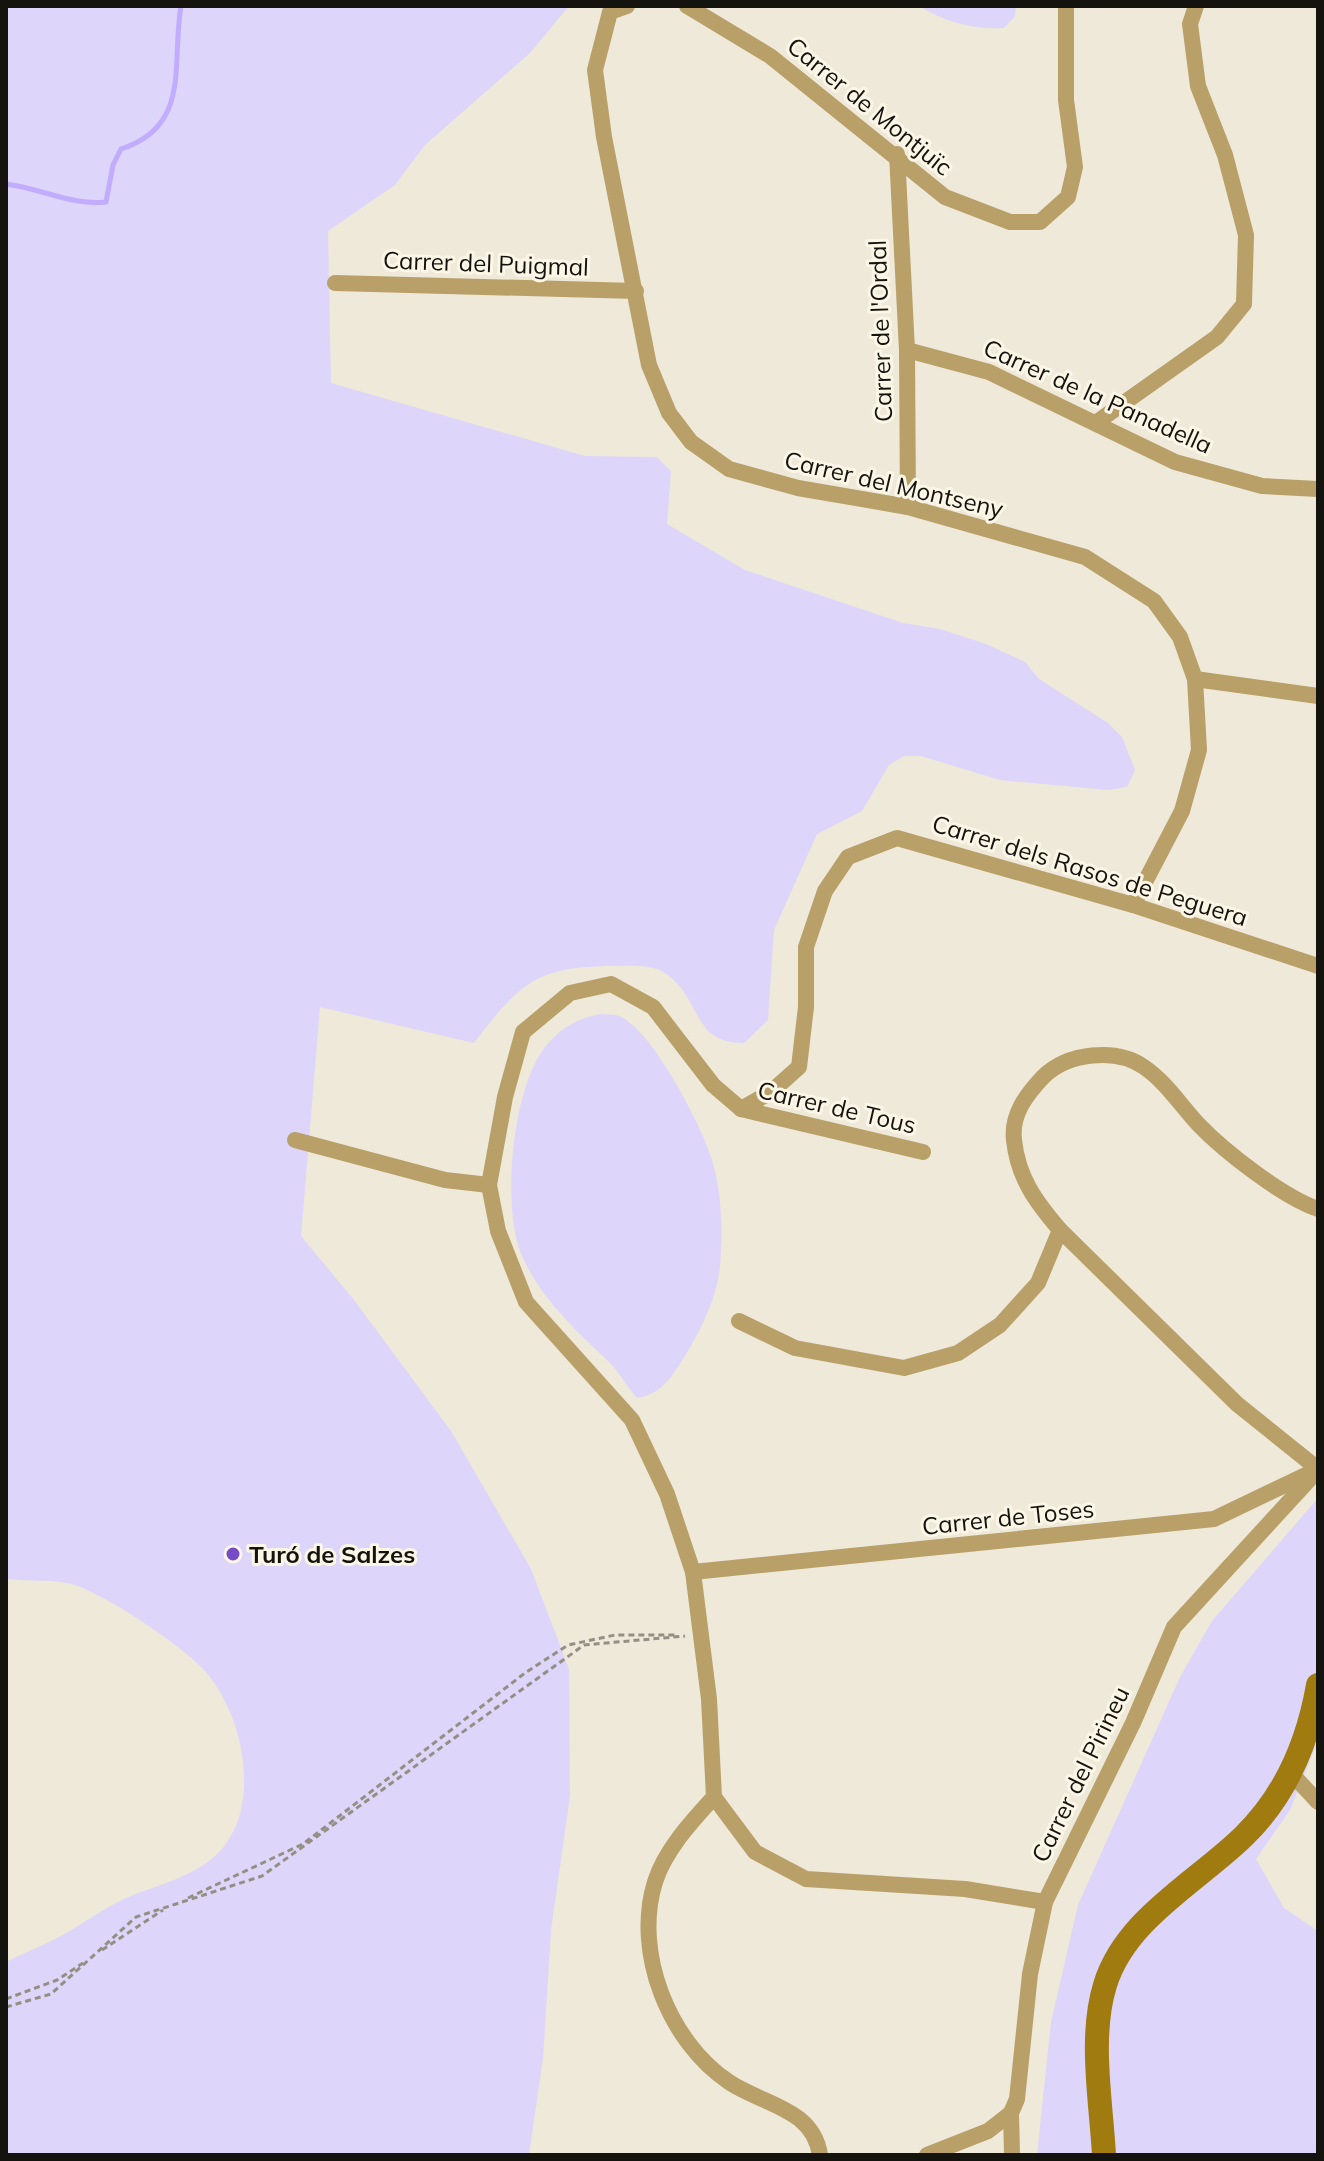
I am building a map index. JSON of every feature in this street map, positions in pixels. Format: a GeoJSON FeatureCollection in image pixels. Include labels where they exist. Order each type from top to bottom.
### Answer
{"type":"FeatureCollection","features":[{"type":"Feature","properties":{"kind":"main road"},"geometry":{"type":"LineString","coordinates":[[1104,2155],[1099,2019],[1111,1968],[1138,1928],[1259,1819],[1291,1773],[1311,1720],[1318,1685]]}},
{"type":"Feature","properties":{"kind":"street"},"geometry":{"type":"LineString","coordinates":[[627,6],[610,12],[595,70],[604,137],[636,291]]}},
{"type":"Feature","properties":{"kind":"street","name":"Carrer de Montjuïc"},"geometry":{"type":"LineString","coordinates":[[687,6],[770,56],[897,154],[945,197],[1010,222],[1040,222],[1068,197],[1075,167],[1066,100],[1066,6]]}},
{"type":"Feature","properties":{"kind":"street"},"geometry":{"type":"LineString","coordinates":[[1097,422],[1217,337],[1244,304],[1246,235],[1225,155],[1198,86],[1190,24],[1196,6]]}},
{"type":"Feature","properties":{"kind":"street","name":"Carrer de l'Ordal"},"geometry":{"type":"LineString","coordinates":[[897,154],[907,350],[908,507]]}},
{"type":"Feature","properties":{"kind":"street","name":"Carrer del Puigmal"},"geometry":{"type":"LineString","coordinates":[[335,283],[636,291]]}},
{"type":"Feature","properties":{"kind":"street","name":"Carrer del Montseny"},"geometry":{"type":"LineString","coordinates":[[636,291],[649,365],[669,413],[691,442],[729,469],[798,488],[908,507],[1085,557],[1154,601],[1180,637],[1195,679],[1199,750],[1182,811],[1133,905]]}},
{"type":"Feature","properties":{"kind":"street","name":"Carrer de la Panadella"},"geometry":{"type":"LineString","coordinates":[[907,350],[989,372],[1175,462],[1262,486],[1318,489]]}},
{"type":"Feature","properties":{"kind":"street"},"geometry":{"type":"LineString","coordinates":[[1195,679],[1318,696]]}},
{"type":"Feature","properties":{"kind":"street","name":"Carrer dels Rasos de Peguera"},"geometry":{"type":"LineString","coordinates":[[741,1109],[771,1092],[799,1067],[806,1007],[806,947],[825,891],[848,857],[897,838],[1133,905],[1318,966]]}},
{"type":"Feature","properties":{"kind":"street"},"geometry":{"type":"LineString","coordinates":[[741,1109],[713,1085],[653,1007],[611,984],[570,993],[523,1032],[505,1097],[489,1185],[498,1231],[526,1302],[632,1420],[667,1494],[693,1572],[709,1699],[714,1797],[755,1852],[806,1879],[965,1889],[1045,1902]]}},
{"type":"Feature","properties":{"kind":"street"},"geometry":{"type":"LineString","coordinates":[[1318,1209],[1242,1163],[1199,1126],[1143,1066],[1106,1053],[1055,1065],[1028,1092],[1012,1125],[1017,1166],[1036,1202],[1060,1230],[1237,1404],[1318,1469]]}},
{"type":"Feature","properties":{"kind":"street","name":"Carrer de Tous"},"geometry":{"type":"LineString","coordinates":[[741,1109],[923,1152]]}},
{"type":"Feature","properties":{"kind":"street"},"geometry":{"type":"LineString","coordinates":[[295,1140],[445,1180],[489,1185]]}},
{"type":"Feature","properties":{"kind":"street"},"geometry":{"type":"LineString","coordinates":[[739,1321],[795,1348],[904,1368],[958,1353],[1000,1325],[1038,1283],[1060,1230]]}},
{"type":"Feature","properties":{"kind":"street","name":"Carrer de Toses"},"geometry":{"type":"LineString","coordinates":[[693,1572],[1214,1519],[1318,1469]]}},
{"type":"Feature","properties":{"kind":"street","name":"Carrer del Pirineu"},"geometry":{"type":"LineString","coordinates":[[1012,2155],[1011,2113],[1017,2099],[1030,1974],[1045,1902],[1133,1723],[1174,1627],[1318,1469]]}},
{"type":"Feature","properties":{"kind":"street"},"geometry":{"type":"LineString","coordinates":[[1291,1773],[1318,1802]]}},
{"type":"Feature","properties":{"kind":"street"},"geometry":{"type":"LineString","coordinates":[[714,1797],[686,1828],[655,1881],[647,1942],[651,1957],[665,2002],[695,2053],[730,2082],[797,2115],[818,2140],[820,2155]]}},
{"type":"Feature","properties":{"kind":"street"},"geometry":{"type":"LineString","coordinates":[[927,2155],[988,2131],[1011,2113]]}},
{"type":"Feature","properties":{"kind":"path"},"geometry":{"type":"LineString","coordinates":[[6,1999],[57,1980],[164,1909],[303,1844],[525,1673],[568,1645],[615,1635],[700,1634]]}},
{"type":"Feature","properties":{"kind":"path"},"geometry":{"type":"LineString","coordinates":[[6,2007],[51,1994],[136,1917],[262,1876],[584,1645],[700,1634]]}},
{"type":"Feature","properties":{"kind":"shaded area"},"geometry":{"type":"Polygon","coordinates":[[[6,6],[569,6],[530,53],[425,145],[395,185],[328,231],[331,383],[585,456],[657,457],[671,471],[667,524],[745,570],[903,623],[940,629],[986,644],[1025,662],[1039,679],[1108,723],[1122,737],[1135,770],[1127,787],[1108,790],[1000,780],[921,756],[904,756],[889,765],[862,811],[817,834],[774,930],[768,1020],[744,1043],[715,1036],[699,1019],[679,985],[662,971],[643,966],[566,970],[532,982],[504,1006],[474,1043],[320,1007],[301,1236],[354,1300],[451,1431],[531,1569],[569,1669],[570,1796],[551,1930],[543,2058],[529,2155],[6,2155],[6,1962],[59,1937],[118,1902],[186,1875],[211,1860],[234,1830],[244,1782],[237,1730],[227,1706],[215,1684],[189,1656],[125,1610],[78,1586],[6,1579],[6,6]]]}},
{"type":"Feature","properties":{"kind":"shaded area"},"geometry":{"type":"Polygon","coordinates":[[[919,6],[1016,6],[1015,16],[1004,28],[982,28],[960,24],[919,6]]]}},
{"type":"Feature","properties":{"kind":"shaded area"},"geometry":{"type":"Polygon","coordinates":[[[601,1014],[617,1015],[632,1024],[674,1079],[706,1142],[719,1197],[720,1266],[708,1310],[688,1351],[667,1381],[654,1392],[637,1398],[611,1364],[571,1325],[539,1286],[522,1256],[512,1209],[513,1149],[525,1091],[534,1066],[545,1047],[563,1029],[601,1014]]]}},
{"type":"Feature","properties":{"kind":"shaded area"},"geometry":{"type":"Polygon","coordinates":[[[1318,1498],[1318,1741],[1290,1810],[1256,1859],[1284,1908],[1318,1931],[1318,2155],[1037,2155],[1051,2022],[1078,1905],[1180,1677],[1212,1621],[1318,1498]]]}},
{"type":"Feature","properties":{"kind":"waterway"},"geometry":{"type":"LineString","coordinates":[[6,184],[68,199],[106,202],[113,165],[121,149],[144,139],[159,125],[169,109],[174,90],[181,6]]}},
{"type":"Feature","properties":{"kind":"place","name":"Turó de Salzes"},"geometry":{"type":"Point","coordinates":[233,1554]}}]}
